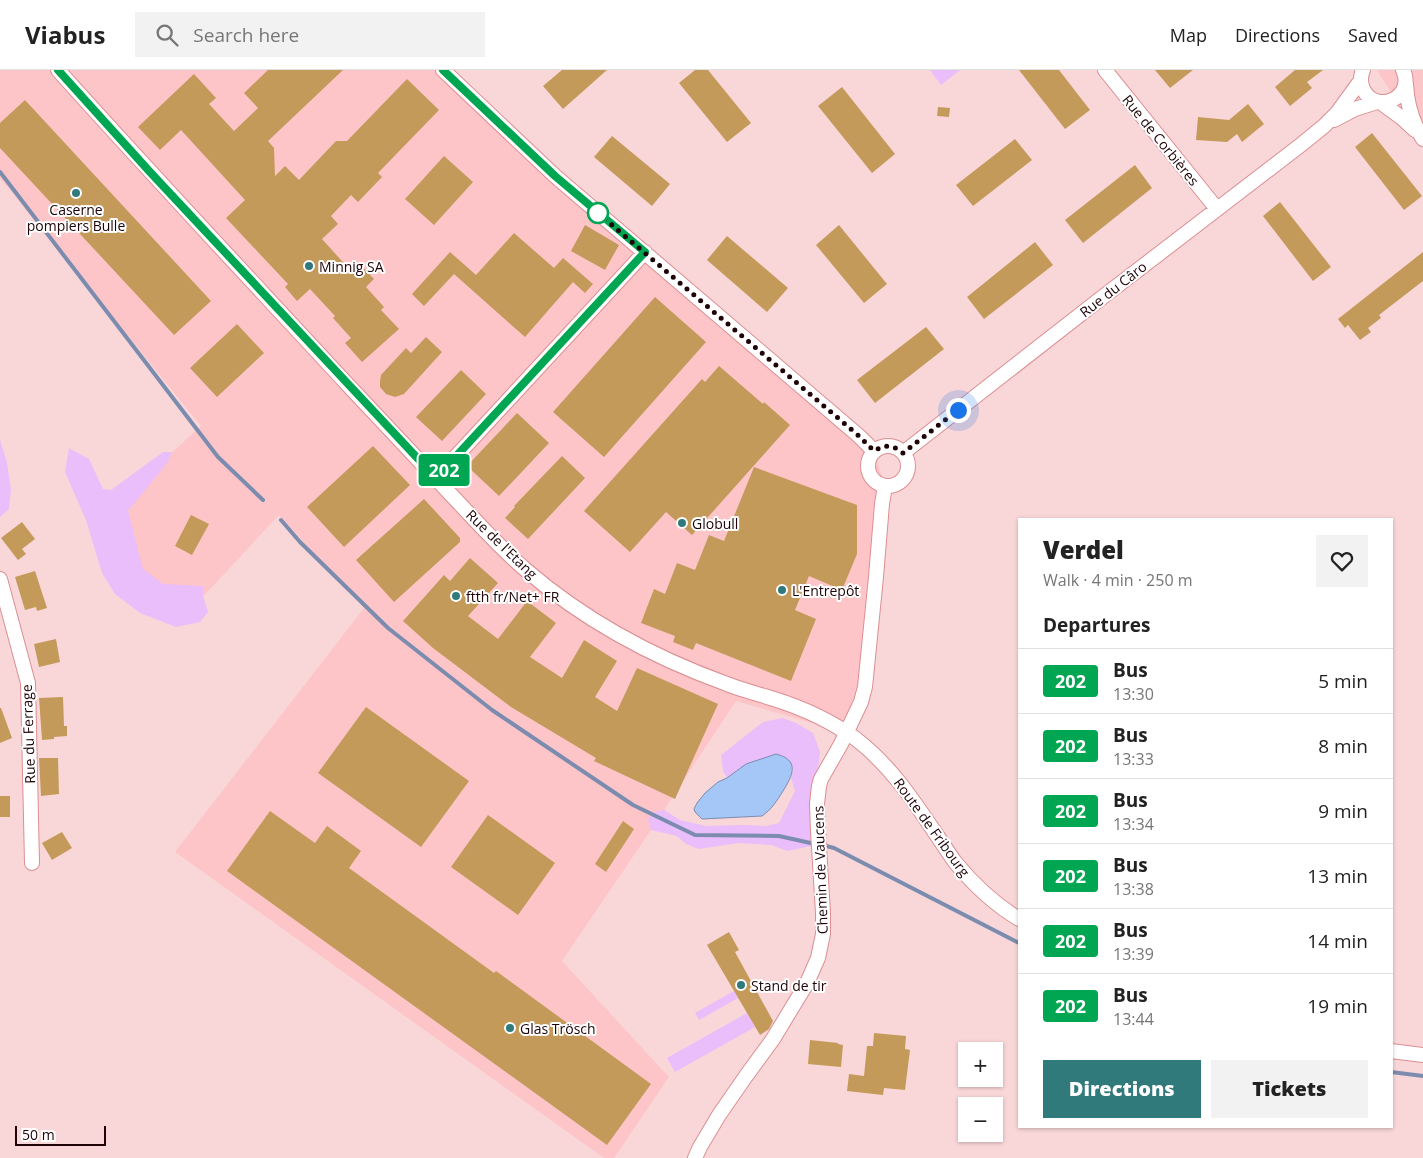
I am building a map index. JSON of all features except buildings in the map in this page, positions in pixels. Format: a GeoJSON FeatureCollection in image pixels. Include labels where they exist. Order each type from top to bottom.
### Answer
{"type":"FeatureCollection","features":[{"type":"Feature","properties":{"kind":"street","name":"Rue de l'Etang"},"geometry":{"type":"LineString","coordinates":[[58,70],[150,172],[436,478],[500,546],[526,570],[578,609],[606,627],[660,656],[728,685],[778,700],[812,713],[847,733]]}},
{"type":"Feature","properties":{"kind":"street"},"geometry":{"type":"LineString","coordinates":[[443,70],[555,176],[859,436],[874,451]]}},
{"type":"Feature","properties":{"kind":"street","name":"Rue de Corbières"},"geometry":{"type":"LineString","coordinates":[[1106,70],[1217,209]]}},
{"type":"Feature","properties":{"kind":"street"},"geometry":{"type":"LineString","coordinates":[[1361,74],[1361,85],[1365,93],[1371,99],[1379,102],[1402,118],[1421,136]]}},
{"type":"Feature","properties":{"kind":"street","name":"Rue du Câro"},"geometry":{"type":"LineString","coordinates":[[1324,126],[1337,113],[1361,74]]}},
{"type":"Feature","properties":{"kind":"street"},"geometry":{"type":"LineString","coordinates":[[1407,76],[1406,96],[1410,111],[1421,136]]}},
{"type":"Feature","properties":{"kind":"street","name":"Rue du Câro"},"geometry":{"type":"LineString","coordinates":[[903,453],[1324,126],[1339,116],[1355,109],[1394,100],[1400,95],[1407,76]]}},
{"type":"Feature","properties":{"kind":"street"},"geometry":{"type":"LineString","coordinates":[[436,478],[645,252]]}},
{"type":"Feature","properties":{"kind":"street"},"geometry":{"type":"LineString","coordinates":[[893,446],[903,453],[908,464],[905,476],[897,484],[885,486],[879,484],[870,475],[868,462],[870,456],[880,447],[893,446]]}},
{"type":"Feature","properties":{"kind":"street"},"geometry":{"type":"LineString","coordinates":[[847,733],[861,702],[865,687],[885,486]]}},
{"type":"Feature","properties":{"kind":"street","name":"Rue du Ferrage"},"geometry":{"type":"LineString","coordinates":[[0,579],[28,684],[32,863]]}},
{"type":"Feature","properties":{"kind":"street","name":"Chemin de Vaucens"},"geometry":{"type":"LineString","coordinates":[[695,1158],[719,1115],[773,1039],[807,983],[818,958],[823,934],[824,913],[817,804],[821,779],[847,733]]}},
{"type":"Feature","properties":{"kind":"street","name":"Route de Fribourg"},"geometry":{"type":"LineString","coordinates":[[847,733],[870,750],[893,774],[966,876],[988,897],[1018,918]]}},
{"type":"Feature","properties":{"kind":"street"},"geometry":{"type":"LineString","coordinates":[[1393,1051],[1423,1055]]}},
{"type":"Feature","properties":{"kind":"shaded area"},"geometry":{"type":"Polygon","coordinates":[[[0,70],[443,70],[874,451],[885,486],[865,687],[847,733],[736,701],[664,810],[654,812],[648,819],[651,830],[562,961],[669,1077],[614,1158],[604,1158],[175,852],[364,608],[279,515],[185,616],[130,588],[112,507],[201,426],[0,178],[0,70]]]}},
{"type":"Feature","properties":{"kind":"shaded area"},"geometry":{"type":"Polygon","coordinates":[[[930,70],[960,70],[941,85],[930,70]]]}},
{"type":"Feature","properties":{"kind":"shaded area"},"geometry":{"type":"Polygon","coordinates":[[[1377,70],[1423,70],[1423,139],[1383,80],[1377,70]]]}},
{"type":"Feature","properties":{"kind":"shaded area"},"geometry":{"type":"Polygon","coordinates":[[[0,440],[7,463],[11,490],[9,509],[0,517],[0,440]]]}},
{"type":"Feature","properties":{"kind":"shaded area"},"geometry":{"type":"Polygon","coordinates":[[[69,448],[89,459],[103,489],[111,490],[163,452],[172,452],[168,462],[128,511],[143,569],[163,584],[203,586],[203,596],[208,612],[200,622],[176,627],[140,613],[115,594],[102,573],[86,520],[65,472],[69,448]]]}},
{"type":"Feature","properties":{"kind":"shaded area"},"geometry":{"type":"Polygon","coordinates":[[[783,718],[813,733],[820,752],[812,846],[787,851],[772,845],[738,843],[699,849],[686,844],[677,836],[651,830],[648,819],[654,812],[664,810],[680,820],[706,826],[766,826],[779,823],[795,791],[791,778],[793,771],[790,762],[746,764],[727,778],[723,771],[721,755],[763,722],[783,718]]]}},
{"type":"Feature","properties":{"kind":"shaded area"},"geometry":{"type":"Polygon","coordinates":[[[734,991],[738,998],[699,1020],[695,1013],[734,991]]]}},
{"type":"Feature","properties":{"kind":"shaded area"},"geometry":{"type":"Polygon","coordinates":[[[747,1013],[755,1027],[675,1072],[667,1058],[747,1013]]]}},
{"type":"Feature","properties":{"kind":"water"},"geometry":{"type":"Polygon","coordinates":[[[776,754],[789,760],[792,774],[776,802],[762,816],[702,819],[695,812],[694,809],[697,803],[718,782],[727,778],[746,764],[776,754]]]}},
{"type":"Feature","properties":{"kind":"waterway"},"geometry":{"type":"LineString","coordinates":[[0,172],[218,457],[263,500]]}},
{"type":"Feature","properties":{"kind":"waterway"},"geometry":{"type":"LineString","coordinates":[[281,520],[300,542],[388,628],[492,710],[633,805],[695,835],[779,836],[815,844]]}},
{"type":"Feature","properties":{"kind":"waterway"},"geometry":{"type":"LineString","coordinates":[[822,845],[834,848],[1018,942]]}},
{"type":"Feature","properties":{"kind":"waterway"},"geometry":{"type":"LineString","coordinates":[[1393,1072],[1423,1076]]}},
{"type":"Feature","properties":{"kind":"bus line","name":"202"},"geometry":{"type":"LineString","coordinates":[[58,70],[150,172],[436,478],[645,252],[555,176],[443,70]]}},
{"type":"Feature","properties":{"kind":"place","name":"Caserne pompiers Bulle"},"geometry":{"type":"Point","coordinates":[76,193]}},
{"type":"Feature","properties":{"kind":"place","name":"Minnig SA"},"geometry":{"type":"Point","coordinates":[309,266]}},
{"type":"Feature","properties":{"kind":"place","name":"Globull"},"geometry":{"type":"Point","coordinates":[682,523]}},
{"type":"Feature","properties":{"kind":"place","name":"L'Entrepôt"},"geometry":{"type":"Point","coordinates":[782,590]}},
{"type":"Feature","properties":{"kind":"place","name":"ftth fr/Net+ FR"},"geometry":{"type":"Point","coordinates":[456,596]}},
{"type":"Feature","properties":{"kind":"place","name":"Stand de tir"},"geometry":{"type":"Point","coordinates":[741,985]}},
{"type":"Feature","properties":{"kind":"place","name":"Glas Trösch"},"geometry":{"type":"Point","coordinates":[510,1028]}},
{"type":"Feature","properties":{"kind":"route"},"geometry":{"type":"LineString","coordinates":[[598,213],[859,436],[874,451],[880,447],[893,446],[903,453],[958,410]]}}]}
